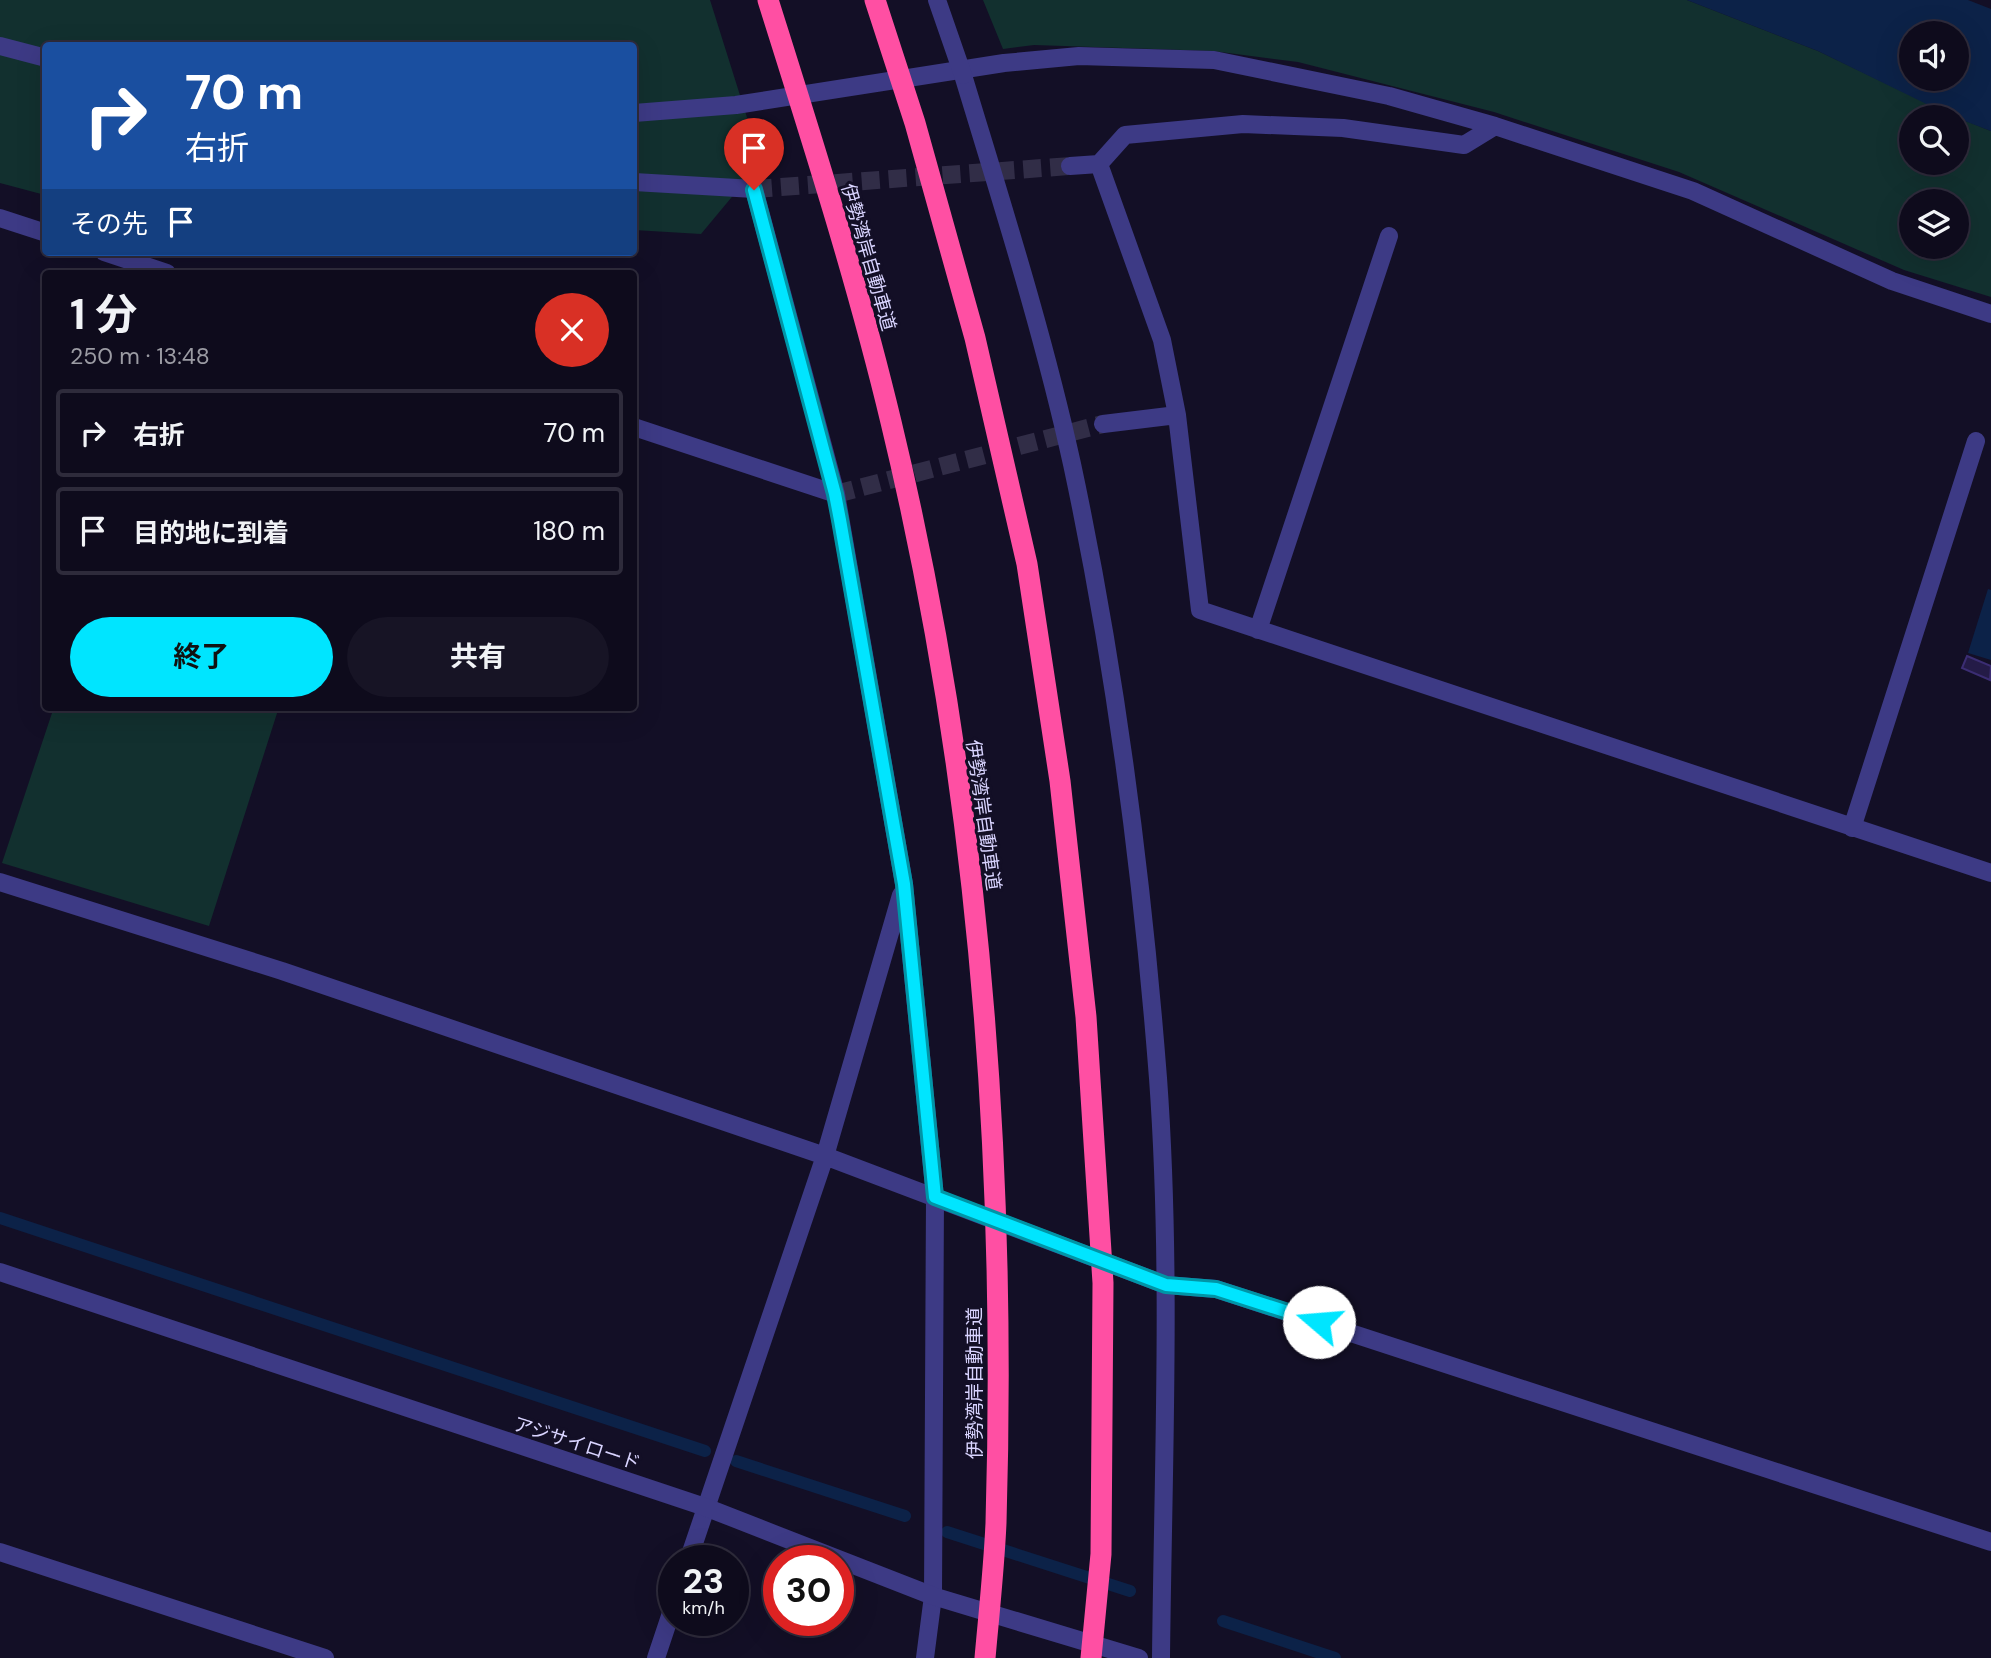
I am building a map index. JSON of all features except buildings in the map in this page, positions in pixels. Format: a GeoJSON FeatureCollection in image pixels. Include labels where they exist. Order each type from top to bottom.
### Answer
{"type":"FeatureCollection","features":[{"type":"Feature","properties":{"kind":"highway","name":"伊勢湾岸自動車道"},"geometry":{"type":"LineString","coordinates":[[768,0],[833,208],[891,422],[932,612],[964,816],[987,1027],[998,1270],[996,1526],[985,1658]]}},
{"type":"Feature","properties":{"kind":"highway"},"geometry":{"type":"LineString","coordinates":[[875,0],[915,123],[975,338],[1027,564],[1060,781],[1086,1017],[1103,1283],[1101,1554],[1091,1658]]}},
{"type":"Feature","properties":{"kind":"street"},"geometry":{"type":"LineString","coordinates":[[937,0],[963,75],[1027,286],[1072,463],[1109,666],[1134,845],[1158,1080],[1166,1285],[1160,1658]]}},
{"type":"Feature","properties":{"kind":"street"},"geometry":{"type":"LineString","coordinates":[[0,46],[42,57]]}},
{"type":"Feature","properties":{"kind":"street"},"geometry":{"type":"LineString","coordinates":[[637,113],[736,105],[1004,63],[1079,56],[1214,60],[1389,96],[1495,126],[1693,191],[1892,281],[1991,314]]}},
{"type":"Feature","properties":{"kind":"street"},"geometry":{"type":"LineString","coordinates":[[1070,166],[1100,164],[1125,135],[1243,124],[1343,128],[1464,145],[1495,126]]}},
{"type":"Feature","properties":{"kind":"street"},"geometry":{"type":"LineString","coordinates":[[1100,164],[1162,340],[1177,415],[1200,610],[1991,873]]}},
{"type":"Feature","properties":{"kind":"street"},"geometry":{"type":"LineString","coordinates":[[637,182],[754,190],[835,494],[904,884],[935,1197],[933,1595],[925,1658]]}},
{"type":"Feature","properties":{"kind":"street"},"geometry":{"type":"LineString","coordinates":[[0,218],[42,232]]}},
{"type":"Feature","properties":{"kind":"street"},"geometry":{"type":"LineString","coordinates":[[1258,630],[1388,236]]}},
{"type":"Feature","properties":{"kind":"street"},"geometry":{"type":"LineString","coordinates":[[116,256],[158,270]]}},
{"type":"Feature","properties":{"kind":"street"},"geometry":{"type":"LineString","coordinates":[[1103,424],[1177,415]]}},
{"type":"Feature","properties":{"kind":"street"},"geometry":{"type":"LineString","coordinates":[[637,428],[835,494]]}},
{"type":"Feature","properties":{"kind":"street"},"geometry":{"type":"LineString","coordinates":[[1852,828],[1976,441]]}},
{"type":"Feature","properties":{"kind":"street"},"geometry":{"type":"LineString","coordinates":[[0,882],[282,971],[825,1156],[1166,1285],[1216,1289],[1991,1542]]}},
{"type":"Feature","properties":{"kind":"street"},"geometry":{"type":"LineString","coordinates":[[693,1545],[825,1156],[904,884]]}},
{"type":"Feature","properties":{"kind":"street","name":"アジサイロード"},"geometry":{"type":"LineString","coordinates":[[0,1272],[705,1507],[933,1595],[1139,1658]]}},
{"type":"Feature","properties":{"kind":"street"},"geometry":{"type":"LineString","coordinates":[[0,1552],[325,1658]]}},
{"type":"Feature","properties":{"kind":"street"},"geometry":{"type":"LineString","coordinates":[[656,1658],[663,1636]]}},
{"type":"Feature","properties":{"kind":"green space"},"geometry":{"type":"Polygon","coordinates":[[[0,0],[710,0],[761,162],[701,234],[637,230],[637,42],[42,42],[42,194],[0,183],[0,0]]]}},
{"type":"Feature","properties":{"kind":"green space"},"geometry":{"type":"Polygon","coordinates":[[[983,0],[1687,0],[1818,51],[1931,105],[1899,105],[1899,175],[1969,175],[1969,122],[1991,131],[1991,297],[1904,270],[1679,172],[1494,112],[1298,62],[1213,51],[1034,45],[1003,49],[983,0]]]}},
{"type":"Feature","properties":{"kind":"green space"},"geometry":{"type":"Polygon","coordinates":[[[53,711],[278,711],[209,926],[2,863],[53,711]]]}},
{"type":"Feature","properties":{"kind":"water"},"geometry":{"type":"Polygon","coordinates":[[[1687,0],[1968,0],[1991,9],[1991,131],[1969,123],[1969,105],[1929,105],[1900,91],[1969,91],[1969,21],[1899,21],[1899,91],[1818,51],[1687,0]]]}},
{"type":"Feature","properties":{"kind":"water"},"geometry":{"type":"Polygon","coordinates":[[[1988,589],[1991,590],[1991,660],[1968,653],[1988,589]]]}},
{"type":"Feature","properties":{"kind":"waterway"},"geometry":{"type":"LineString","coordinates":[[0,1218],[705,1451]]}},
{"type":"Feature","properties":{"kind":"waterway"},"geometry":{"type":"LineString","coordinates":[[736,1461],[905,1516]]}},
{"type":"Feature","properties":{"kind":"waterway"},"geometry":{"type":"LineString","coordinates":[[947,1532],[1130,1591]]}},
{"type":"Feature","properties":{"kind":"waterway"},"geometry":{"type":"LineString","coordinates":[[1223,1621],[1335,1658]]}},
{"type":"Feature","properties":{"kind":"tunnel"},"geometry":{"type":"LineString","coordinates":[[754,189],[1070,166]]}},
{"type":"Feature","properties":{"kind":"tunnel"},"geometry":{"type":"LineString","coordinates":[[836,494],[1103,424]]}},
{"type":"Feature","properties":{"kind":"route"},"geometry":{"type":"LineString","coordinates":[[754,190],[840,520],[904,884],[935,1197],[1166,1285],[1216,1289],[1319,1322]]}}]}
